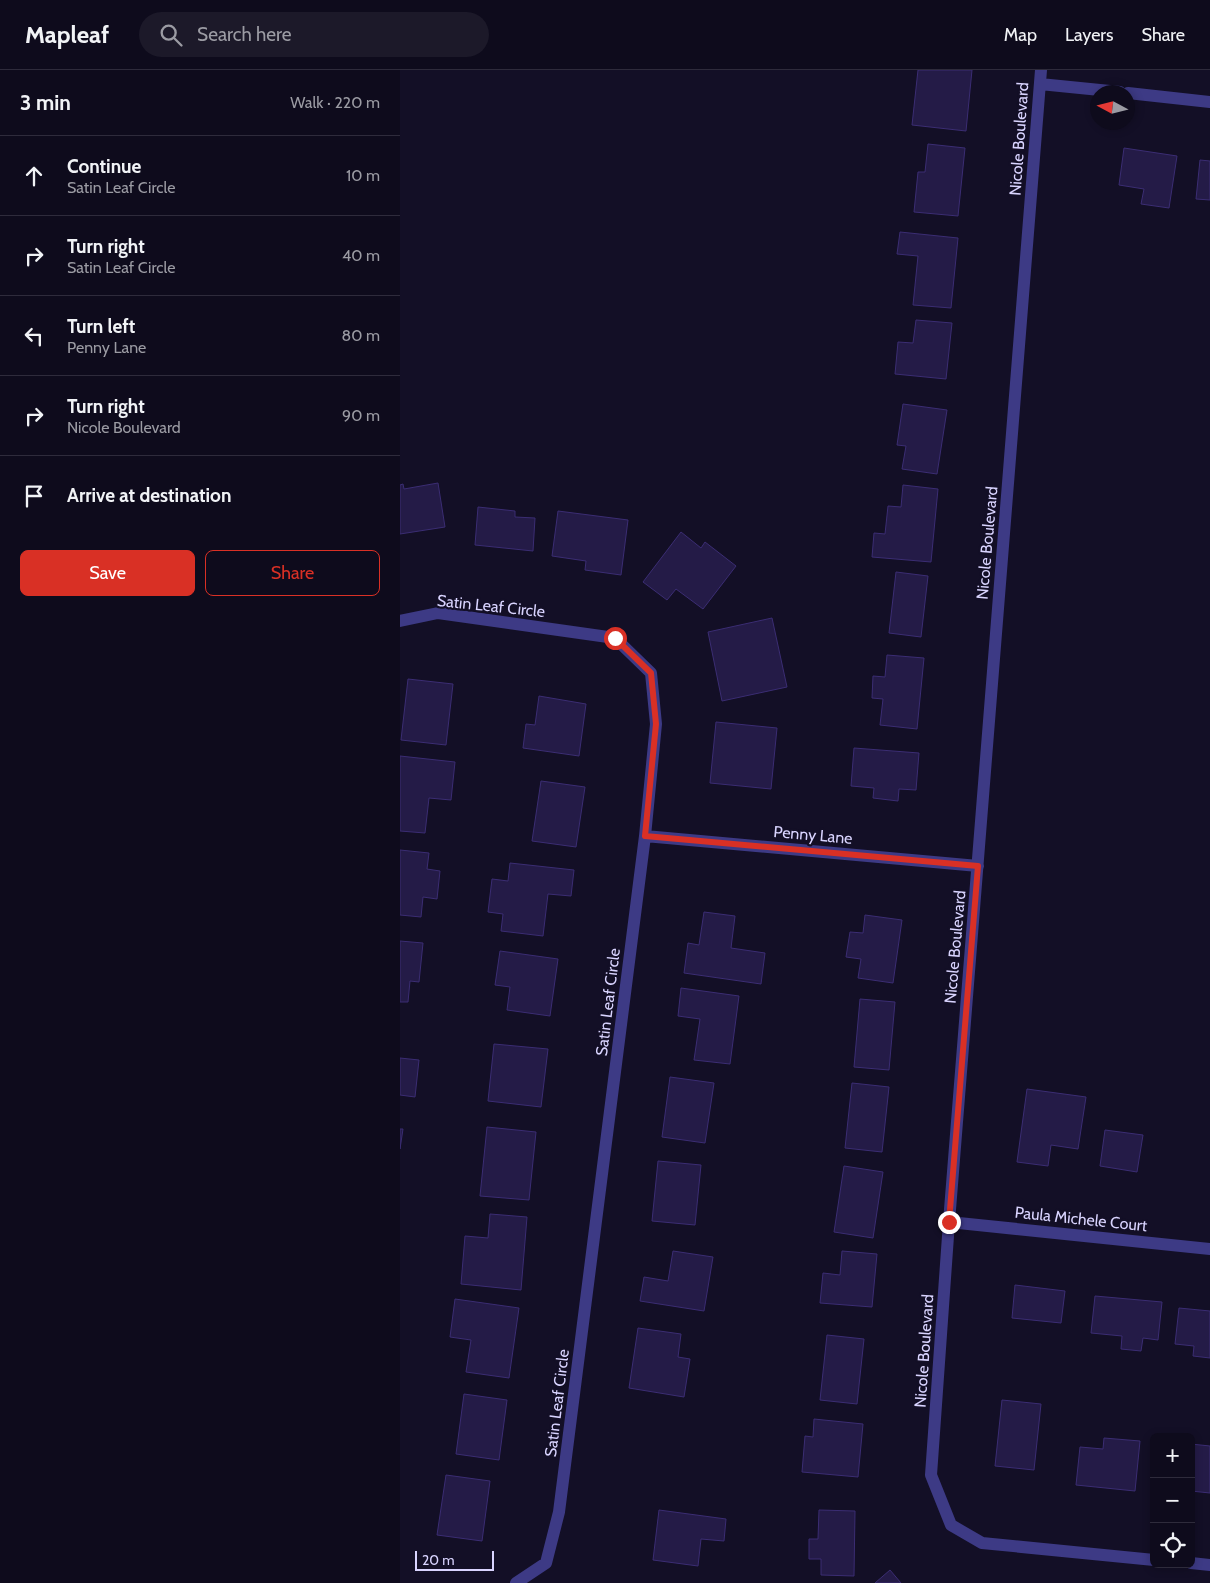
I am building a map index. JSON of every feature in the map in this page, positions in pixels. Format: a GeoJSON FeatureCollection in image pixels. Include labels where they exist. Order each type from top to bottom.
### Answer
{"type":"FeatureCollection","features":[{"type":"Feature","properties":{"kind":"street","name":"Nicole Boulevard"},"geometry":{"type":"LineString","coordinates":[[1041,70],[949,1222],[931,1475],[951,1525],[982,1543],[1150,1560]]}},
{"type":"Feature","properties":{"kind":"street"},"geometry":{"type":"LineString","coordinates":[[1040,84],[1090,89]]}},
{"type":"Feature","properties":{"kind":"street"},"geometry":{"type":"LineString","coordinates":[[1135,94],[1210,102]]}},
{"type":"Feature","properties":{"kind":"street","name":"Satin Leaf Circle"},"geometry":{"type":"LineString","coordinates":[[400,622],[438,613],[615,638],[651,673],[656,724],[645,836],[559,1512],[546,1563],[516,1583]]}},
{"type":"Feature","properties":{"kind":"street","name":"Penny Lane"},"geometry":{"type":"LineString","coordinates":[[645,836],[978,866]]}},
{"type":"Feature","properties":{"kind":"street","name":"Paula Michele Court"},"geometry":{"type":"LineString","coordinates":[[949,1222],[1210,1249]]}},
{"type":"Feature","properties":{"kind":"street"},"geometry":{"type":"LineString","coordinates":[[1195,1563],[1210,1565]]}},
{"type":"Feature","properties":{"kind":"building"},"geometry":{"type":"Polygon","coordinates":[[[918,70],[972,70],[966,131],[912,125],[918,70]]]}},
{"type":"Feature","properties":{"kind":"building"},"geometry":{"type":"Polygon","coordinates":[[[928,144],[965,148],[958,216],[914,212],[918,172],[925,172],[928,144]]]}},
{"type":"Feature","properties":{"kind":"building"},"geometry":{"type":"Polygon","coordinates":[[[1124,148],[1177,156],[1169,208],[1141,204],[1144,189],[1119,185],[1124,148]]]}},
{"type":"Feature","properties":{"kind":"building"},"geometry":{"type":"Polygon","coordinates":[[[1200,160],[1210,161],[1210,200],[1196,199],[1200,160]]]}},
{"type":"Feature","properties":{"kind":"building"},"geometry":{"type":"Polygon","coordinates":[[[900,232],[958,238],[951,308],[913,305],[918,256],[897,254],[900,232]]]}},
{"type":"Feature","properties":{"kind":"building"},"geometry":{"type":"Polygon","coordinates":[[[916,320],[952,323],[946,379],[895,374],[898,342],[913,343],[916,320]]]}},
{"type":"Feature","properties":{"kind":"building"},"geometry":{"type":"Polygon","coordinates":[[[903,404],[947,410],[937,474],[902,469],[906,446],[897,445],[903,404]]]}},
{"type":"Feature","properties":{"kind":"building"},"geometry":{"type":"Polygon","coordinates":[[[438,483],[445,527],[400,534],[400,485],[403,484],[404,489],[438,483]]]}},
{"type":"Feature","properties":{"kind":"building"},"geometry":{"type":"Polygon","coordinates":[[[903,485],[938,489],[931,562],[872,557],[874,533],[885,534],[888,506],[901,507],[903,485]]]}},
{"type":"Feature","properties":{"kind":"building"},"geometry":{"type":"Polygon","coordinates":[[[478,507],[515,511],[515,517],[535,518],[533,551],[475,545],[478,507]]]}},
{"type":"Feature","properties":{"kind":"building"},"geometry":{"type":"Polygon","coordinates":[[[558,511],[628,520],[621,575],[585,570],[586,561],[552,556],[558,511]]]}},
{"type":"Feature","properties":{"kind":"building"},"geometry":{"type":"Polygon","coordinates":[[[681,532],[701,548],[705,542],[736,566],[703,609],[676,589],[667,600],[643,582],[681,532]]]}},
{"type":"Feature","properties":{"kind":"building"},"geometry":{"type":"Polygon","coordinates":[[[896,572],[928,576],[921,637],[889,633],[896,572]]]}},
{"type":"Feature","properties":{"kind":"building"},"geometry":{"type":"Polygon","coordinates":[[[772,618],[787,687],[722,701],[708,632],[772,618]]]}},
{"type":"Feature","properties":{"kind":"building"},"geometry":{"type":"Polygon","coordinates":[[[887,655],[924,658],[917,729],[880,725],[883,699],[872,698],[873,676],[885,677],[887,655]]]}},
{"type":"Feature","properties":{"kind":"building"},"geometry":{"type":"Polygon","coordinates":[[[408,679],[453,684],[446,745],[401,740],[408,679]]]}},
{"type":"Feature","properties":{"kind":"building"},"geometry":{"type":"Polygon","coordinates":[[[539,696],[586,704],[579,756],[523,748],[526,724],[535,725],[539,696]]]}},
{"type":"Feature","properties":{"kind":"building"},"geometry":{"type":"Polygon","coordinates":[[[716,722],[777,728],[771,789],[710,783],[716,722]]]}},
{"type":"Feature","properties":{"kind":"building"},"geometry":{"type":"Polygon","coordinates":[[[854,748],[919,753],[916,790],[899,789],[898,801],[873,798],[874,788],[851,786],[854,748]]]}},
{"type":"Feature","properties":{"kind":"building"},"geometry":{"type":"Polygon","coordinates":[[[400,756],[455,762],[451,800],[429,798],[425,833],[400,831],[400,756]]]}},
{"type":"Feature","properties":{"kind":"building"},"geometry":{"type":"Polygon","coordinates":[[[541,781],[585,787],[576,847],[532,841],[541,781]]]}},
{"type":"Feature","properties":{"kind":"building"},"geometry":{"type":"Polygon","coordinates":[[[400,850],[429,853],[427,869],[440,871],[437,899],[423,897],[421,917],[400,915],[400,850]]]}},
{"type":"Feature","properties":{"kind":"building"},"geometry":{"type":"Polygon","coordinates":[[[510,863],[574,870],[571,896],[548,894],[543,936],[501,931],[503,914],[488,912],[492,879],[508,881],[510,863]]]}},
{"type":"Feature","properties":{"kind":"building"},"geometry":{"type":"Polygon","coordinates":[[[704,912],[735,916],[731,948],[765,953],[761,984],[684,973],[688,943],[699,945],[704,912]]]}},
{"type":"Feature","properties":{"kind":"building"},"geometry":{"type":"Polygon","coordinates":[[[865,915],[902,920],[893,983],[858,978],[861,959],[846,957],[850,932],[863,933],[865,915]]]}},
{"type":"Feature","properties":{"kind":"building"},"geometry":{"type":"Polygon","coordinates":[[[400,941],[423,943],[419,982],[410,981],[408,1002],[400,1002],[400,941]]]}},
{"type":"Feature","properties":{"kind":"building"},"geometry":{"type":"Polygon","coordinates":[[[500,951],[558,959],[550,1016],[507,1010],[510,987],[495,985],[500,951]]]}},
{"type":"Feature","properties":{"kind":"building"},"geometry":{"type":"Polygon","coordinates":[[[681,988],[739,996],[730,1064],[694,1060],[700,1019],[678,1016],[681,988]]]}},
{"type":"Feature","properties":{"kind":"building"},"geometry":{"type":"Polygon","coordinates":[[[860,999],[895,1002],[889,1070],[854,1067],[860,999]]]}},
{"type":"Feature","properties":{"kind":"building"},"geometry":{"type":"Polygon","coordinates":[[[494,1044],[548,1049],[541,1107],[488,1101],[494,1044]]]}},
{"type":"Feature","properties":{"kind":"building"},"geometry":{"type":"Polygon","coordinates":[[[400,1058],[419,1060],[415,1097],[400,1095],[400,1058]]]}},
{"type":"Feature","properties":{"kind":"building"},"geometry":{"type":"Polygon","coordinates":[[[670,1077],[714,1083],[705,1143],[662,1137],[670,1077]]]}},
{"type":"Feature","properties":{"kind":"building"},"geometry":{"type":"Polygon","coordinates":[[[852,1083],[889,1087],[882,1152],[845,1148],[852,1083]]]}},
{"type":"Feature","properties":{"kind":"building"},"geometry":{"type":"Polygon","coordinates":[[[1027,1089],[1086,1097],[1078,1149],[1051,1145],[1048,1166],[1017,1162],[1027,1089]]]}},
{"type":"Feature","properties":{"kind":"building"},"geometry":{"type":"Polygon","coordinates":[[[487,1127],[536,1132],[529,1200],[480,1196],[487,1127]]]}},
{"type":"Feature","properties":{"kind":"building"},"geometry":{"type":"Polygon","coordinates":[[[400,1129],[403,1129],[400,1149],[400,1129]]]}},
{"type":"Feature","properties":{"kind":"building"},"geometry":{"type":"Polygon","coordinates":[[[1105,1130],[1143,1135],[1137,1172],[1100,1166],[1105,1130]]]}},
{"type":"Feature","properties":{"kind":"building"},"geometry":{"type":"Polygon","coordinates":[[[658,1161],[701,1165],[695,1225],[652,1221],[658,1161]]]}},
{"type":"Feature","properties":{"kind":"building"},"geometry":{"type":"Polygon","coordinates":[[[844,1166],[883,1172],[873,1238],[834,1232],[844,1166]]]}},
{"type":"Feature","properties":{"kind":"building"},"geometry":{"type":"Polygon","coordinates":[[[490,1214],[527,1217],[521,1290],[461,1284],[465,1236],[488,1238],[490,1214]]]}},
{"type":"Feature","properties":{"kind":"building"},"geometry":{"type":"Polygon","coordinates":[[[673,1251],[713,1257],[704,1311],[640,1301],[644,1277],[668,1281],[673,1251]]]}},
{"type":"Feature","properties":{"kind":"building"},"geometry":{"type":"Polygon","coordinates":[[[842,1251],[877,1254],[872,1307],[820,1303],[823,1273],[840,1275],[842,1251]]]}},
{"type":"Feature","properties":{"kind":"building"},"geometry":{"type":"Polygon","coordinates":[[[1015,1285],[1065,1291],[1061,1323],[1012,1318],[1015,1285]]]}},
{"type":"Feature","properties":{"kind":"building"},"geometry":{"type":"Polygon","coordinates":[[[1095,1296],[1162,1302],[1158,1340],[1143,1338],[1141,1351],[1121,1349],[1122,1336],[1091,1333],[1095,1296]]]}},
{"type":"Feature","properties":{"kind":"building"},"geometry":{"type":"Polygon","coordinates":[[[455,1299],[519,1308],[509,1378],[466,1372],[471,1340],[450,1337],[455,1299]]]}},
{"type":"Feature","properties":{"kind":"building"},"geometry":{"type":"Polygon","coordinates":[[[1179,1308],[1210,1311],[1210,1358],[1193,1356],[1194,1346],[1175,1344],[1179,1308]]]}},
{"type":"Feature","properties":{"kind":"building"},"geometry":{"type":"Polygon","coordinates":[[[638,1328],[681,1334],[678,1357],[690,1359],[684,1397],[629,1388],[638,1328]]]}},
{"type":"Feature","properties":{"kind":"building"},"geometry":{"type":"Polygon","coordinates":[[[827,1335],[864,1339],[857,1404],[820,1400],[827,1335]]]}},
{"type":"Feature","properties":{"kind":"building"},"geometry":{"type":"Polygon","coordinates":[[[464,1394],[507,1400],[499,1460],[456,1454],[464,1394]]]}},
{"type":"Feature","properties":{"kind":"building"},"geometry":{"type":"Polygon","coordinates":[[[1002,1400],[1041,1404],[1034,1470],[995,1466],[1002,1400]]]}},
{"type":"Feature","properties":{"kind":"building"},"geometry":{"type":"Polygon","coordinates":[[[814,1419],[863,1424],[858,1477],[802,1472],[805,1436],[813,1437],[814,1419]]]}},
{"type":"Feature","properties":{"kind":"building"},"geometry":{"type":"Polygon","coordinates":[[[1104,1438],[1140,1441],[1135,1491],[1076,1485],[1080,1447],[1103,1449],[1104,1438]]]}},
{"type":"Feature","properties":{"kind":"building"},"geometry":{"type":"Polygon","coordinates":[[[1195,1444],[1210,1446],[1210,1493],[1195,1491],[1195,1444]]]}},
{"type":"Feature","properties":{"kind":"building"},"geometry":{"type":"Polygon","coordinates":[[[446,1475],[490,1481],[482,1541],[437,1535],[446,1475]]]}},
{"type":"Feature","properties":{"kind":"building"},"geometry":{"type":"Polygon","coordinates":[[[659,1510],[726,1519],[724,1541],[701,1539],[698,1566],[653,1560],[659,1510]]]}},
{"type":"Feature","properties":{"kind":"building"},"geometry":{"type":"Polygon","coordinates":[[[819,1510],[855,1511],[854,1576],[821,1575],[821,1559],[809,1559],[809,1539],[818,1539],[819,1510]]]}},
{"type":"Feature","properties":{"kind":"building"},"geometry":{"type":"Polygon","coordinates":[[[890,1570],[901,1583],[875,1583],[890,1570]]]}},
{"type":"Feature","properties":{"kind":"route"},"geometry":{"type":"LineString","coordinates":[[615,638],[651,673],[656,724],[645,836],[978,866],[949,1222]]}}]}
